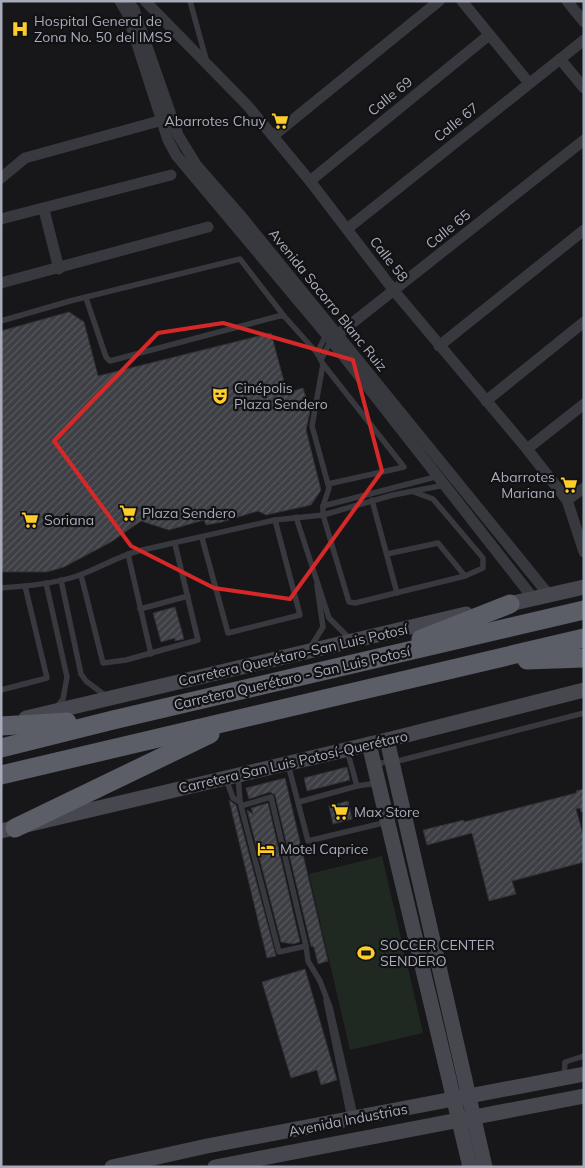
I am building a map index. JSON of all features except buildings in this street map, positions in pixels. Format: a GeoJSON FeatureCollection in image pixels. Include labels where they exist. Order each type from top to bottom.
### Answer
{"type":"FeatureCollection","features":[{"type":"Feature","properties":{"kind":"highway"},"geometry":{"type":"LineString","coordinates":[[363,661],[510,604]]}},
{"type":"Feature","properties":{"kind":"highway","name":"Carretera Querétaro - San Luis Potosí"},"geometry":{"type":"LineString","coordinates":[[1,748],[584,610]]}},
{"type":"Feature","properties":{"kind":"highway","name":"Carretera Querétaro - San Luis Potosí"},"geometry":{"type":"LineString","coordinates":[[1,775],[584,638]]}},
{"type":"Feature","properties":{"kind":"highway"},"geometry":{"type":"LineString","coordinates":[[486,662],[584,658]]}},
{"type":"Feature","properties":{"kind":"highway"},"geometry":{"type":"LineString","coordinates":[[8,830],[241,718]]}},
{"type":"Feature","properties":{"kind":"highway"},"geometry":{"type":"LineString","coordinates":[[1,725],[113,720]]}},
{"type":"Feature","properties":{"kind":"main road","name":"Carretera Querétaro-San Luis Potosí"},"geometry":{"type":"LineString","coordinates":[[1,725],[584,586]]}},
{"type":"Feature","properties":{"kind":"main road","name":"Carretera San Luis Potosí-Querétaro"},"geometry":{"type":"LineString","coordinates":[[8,830],[388,740],[584,690]]}},
{"type":"Feature","properties":{"kind":"main road"},"geometry":{"type":"LineString","coordinates":[[388,740],[468,1095],[465,1117],[470,1167]]}},
{"type":"Feature","properties":{"kind":"main road"},"geometry":{"type":"LineString","coordinates":[[369,744],[453,1100],[465,1117],[485,1167]]}},
{"type":"Feature","properties":{"kind":"main road"},"geometry":{"type":"LineString","coordinates":[[391,840],[410,835]]}},
{"type":"Feature","properties":{"kind":"main road"},"geometry":{"type":"LineString","coordinates":[[437,1030],[453,1027]]}},
{"type":"Feature","properties":{"kind":"main road","name":"Avenida Industrias"},"geometry":{"type":"LineString","coordinates":[[112,1167],[207,1146],[584,1074]]}},
{"type":"Feature","properties":{"kind":"main road","name":"Avenida Industrias"},"geometry":{"type":"LineString","coordinates":[[215,1167],[465,1117],[584,1096]]}},
{"type":"Feature","properties":{"kind":"street","name":"Avenida Socorro Blanc Ruiz"},"geometry":{"type":"LineString","coordinates":[[120,1],[127,13],[167,119]]}},
{"type":"Feature","properties":{"kind":"street","name":"Avenida Socorro Blanc Ruiz"},"geometry":{"type":"LineString","coordinates":[[126,1],[134,9],[167,119],[168,140],[176,155],[193,168],[236,218],[331,335],[549,595]]}},
{"type":"Feature","properties":{"kind":"street","name":"Calle 58"},"geometry":{"type":"LineString","coordinates":[[145,1],[206,62],[273,136],[395,292],[527,449],[567,500],[584,552]]}},
{"type":"Feature","properties":{"kind":"street"},"geometry":{"type":"LineString","coordinates":[[273,136],[439,1]]}},
{"type":"Feature","properties":{"kind":"street"},"geometry":{"type":"LineString","coordinates":[[462,1],[529,83]]}},
{"type":"Feature","properties":{"kind":"street"},"geometry":{"type":"LineString","coordinates":[[567,1],[584,22]]}},
{"type":"Feature","properties":{"kind":"street","name":"Calle 69"},"geometry":{"type":"LineString","coordinates":[[310,181],[489,35]]}},
{"type":"Feature","properties":{"kind":"street","name":"Calle 67"},"geometry":{"type":"LineString","coordinates":[[347,229],[584,40]]}},
{"type":"Feature","properties":{"kind":"street"},"geometry":{"type":"LineString","coordinates":[[560,59],[584,88]]}},
{"type":"Feature","properties":{"kind":"street"},"geometry":{"type":"LineString","coordinates":[[1,178],[25,158],[167,119]]}},
{"type":"Feature","properties":{"kind":"street","name":"Calle 65"},"geometry":{"type":"LineString","coordinates":[[331,335],[395,292],[582,145]]}},
{"type":"Feature","properties":{"kind":"street"},"geometry":{"type":"LineString","coordinates":[[1,219],[44,210],[171,175]]}},
{"type":"Feature","properties":{"kind":"street"},"geometry":{"type":"LineString","coordinates":[[44,210],[59,269]]}},
{"type":"Feature","properties":{"kind":"street"},"geometry":{"type":"LineString","coordinates":[[1,283],[59,269],[208,227]]}},
{"type":"Feature","properties":{"kind":"street"},"geometry":{"type":"LineString","coordinates":[[439,346],[584,230]]}},
{"type":"Feature","properties":{"kind":"street"},"geometry":{"type":"LineString","coordinates":[[486,401],[584,322]]}},
{"type":"Feature","properties":{"kind":"street","name":"Avenida Socorro Blanc Ruiz"},"geometry":{"type":"LineString","coordinates":[[331,335],[533,598]]}},
{"type":"Feature","properties":{"kind":"street"},"geometry":{"type":"LineString","coordinates":[[527,449],[584,404]]}},
{"type":"Feature","properties":{"kind":"street"},"geometry":{"type":"LineString","coordinates":[[567,500],[581,491]]}},
{"type":"Feature","properties":{"kind":"street"},"geometry":{"type":"LineString","coordinates":[[508,565],[516,564],[518,558]]}},
{"type":"Feature","properties":{"kind":"lane"},"geometry":{"type":"LineString","coordinates":[[190,1],[206,62]]}},
{"type":"Feature","properties":{"kind":"lane"},"geometry":{"type":"LineString","coordinates":[[1,321],[240,259],[284,316],[317,353],[404,467],[328,484]]}},
{"type":"Feature","properties":{"kind":"lane"},"geometry":{"type":"LineString","coordinates":[[86,298],[106,357],[110,361],[197,336],[284,316]]}},
{"type":"Feature","properties":{"kind":"lane"},"geometry":{"type":"LineString","coordinates":[[317,353],[331,335]]}},
{"type":"Feature","properties":{"kind":"lane"},"geometry":{"type":"LineString","coordinates":[[331,335],[322,361],[312,426],[328,484],[323,515],[348,602],[355,603],[465,576],[480,572],[483,568],[483,558],[433,500],[414,492]]}},
{"type":"Feature","properties":{"kind":"lane"},"geometry":{"type":"LineString","coordinates":[[1,588],[61,580],[81,575],[128,554],[275,520],[323,515],[372,500],[414,492],[442,481]]}},
{"type":"Feature","properties":{"kind":"lane"},"geometry":{"type":"LineString","coordinates":[[323,506],[442,481]]}},
{"type":"Feature","properties":{"kind":"lane"},"geometry":{"type":"LineString","coordinates":[[372,500],[397,592]]}},
{"type":"Feature","properties":{"kind":"lane"},"geometry":{"type":"LineString","coordinates":[[296,517],[317,583],[324,597],[329,618],[352,641]]}},
{"type":"Feature","properties":{"kind":"lane"},"geometry":{"type":"LineString","coordinates":[[202,538],[228,633],[275,622],[300,615],[275,520]]}},
{"type":"Feature","properties":{"kind":"lane"},"geometry":{"type":"LineString","coordinates":[[387,554],[438,542],[465,576]]}},
{"type":"Feature","properties":{"kind":"lane"},"geometry":{"type":"LineString","coordinates":[[81,575],[103,663],[151,654],[198,640],[175,544]]}},
{"type":"Feature","properties":{"kind":"lane"},"geometry":{"type":"LineString","coordinates":[[128,554],[151,654]]}},
{"type":"Feature","properties":{"kind":"lane"},"geometry":{"type":"LineString","coordinates":[[61,580],[81,674],[86,682],[110,699]]}},
{"type":"Feature","properties":{"kind":"lane"},"geometry":{"type":"LineString","coordinates":[[46,583],[67,676],[63,699],[58,707],[48,713]]}},
{"type":"Feature","properties":{"kind":"lane"},"geometry":{"type":"LineString","coordinates":[[308,652],[323,627],[317,599],[317,583]]}},
{"type":"Feature","properties":{"kind":"lane"},"geometry":{"type":"LineString","coordinates":[[1,690],[47,678],[24,586]]}},
{"type":"Feature","properties":{"kind":"lane"},"geometry":{"type":"LineString","coordinates":[[140,609],[188,596]]}},
{"type":"Feature","properties":{"kind":"lane"},"geometry":{"type":"LineString","coordinates":[[374,764],[393,761],[584,713]]}},
{"type":"Feature","properties":{"kind":"lane"},"geometry":{"type":"LineString","coordinates":[[347,749],[357,786]]}},
{"type":"Feature","properties":{"kind":"lane"},"geometry":{"type":"LineString","coordinates":[[288,763],[308,841],[387,822]]}},
{"type":"Feature","properties":{"kind":"lane"},"geometry":{"type":"LineString","coordinates":[[232,777],[234,798],[240,804]]}},
{"type":"Feature","properties":{"kind":"lane"},"geometry":{"type":"LineString","coordinates":[[232,777],[279,952],[306,946]]}},
{"type":"Feature","properties":{"kind":"lane"},"geometry":{"type":"LineString","coordinates":[[299,802],[357,786],[378,783]]}},
{"type":"Feature","properties":{"kind":"lane"},"geometry":{"type":"LineString","coordinates":[[240,804],[271,797],[308,961],[317,973],[326,998],[353,1119]]}},
{"type":"Feature","properties":{"kind":"lane"},"geometry":{"type":"LineString","coordinates":[[564,1078],[565,1062],[584,1056]]}},
{"type":"Feature","properties":{"kind":"highlighted area"},"geometry":{"type":"Polygon","coordinates":[[[223,323],[353,360],[382,471],[290,599],[214,588],[131,546],[54,441],[158,333],[223,323]]]}},
{"type":"Feature","properties":{"kind":"shaded area","name":"SOCCER CENTER SENDERO"},"geometry":{"type":"Polygon","coordinates":[[[382,856],[423,1033],[350,1050],[309,874],[382,856]]]}},
{"type":"Feature","properties":{"kind":"place","name":"Hospital General de Zona No. 50 del IMSS"},"geometry":{"type":"Point","coordinates":[20,29]}},
{"type":"Feature","properties":{"kind":"place","name":"Abarrotes Chuy"},"geometry":{"type":"Point","coordinates":[280,121]}},
{"type":"Feature","properties":{"kind":"place","name":"Cinépolis Plaza Sendero"},"geometry":{"type":"Point","coordinates":[220,396]}},
{"type":"Feature","properties":{"kind":"place","name":"Abarrotes Mariana"},"geometry":{"type":"Point","coordinates":[569,485]}},
{"type":"Feature","properties":{"kind":"place","name":"Plaza Sendero"},"geometry":{"type":"Point","coordinates":[128,513]}},
{"type":"Feature","properties":{"kind":"place","name":"Soriana"},"geometry":{"type":"Point","coordinates":[30,520]}},
{"type":"Feature","properties":{"kind":"place","name":"Max Store"},"geometry":{"type":"Point","coordinates":[340,812]}},
{"type":"Feature","properties":{"kind":"place","name":"Motel Caprice"},"geometry":{"type":"Point","coordinates":[266,849]}},
{"type":"Feature","properties":{"kind":"place","name":"SOCCER CENTER SENDERO"},"geometry":{"type":"Point","coordinates":[366,953]}}]}
